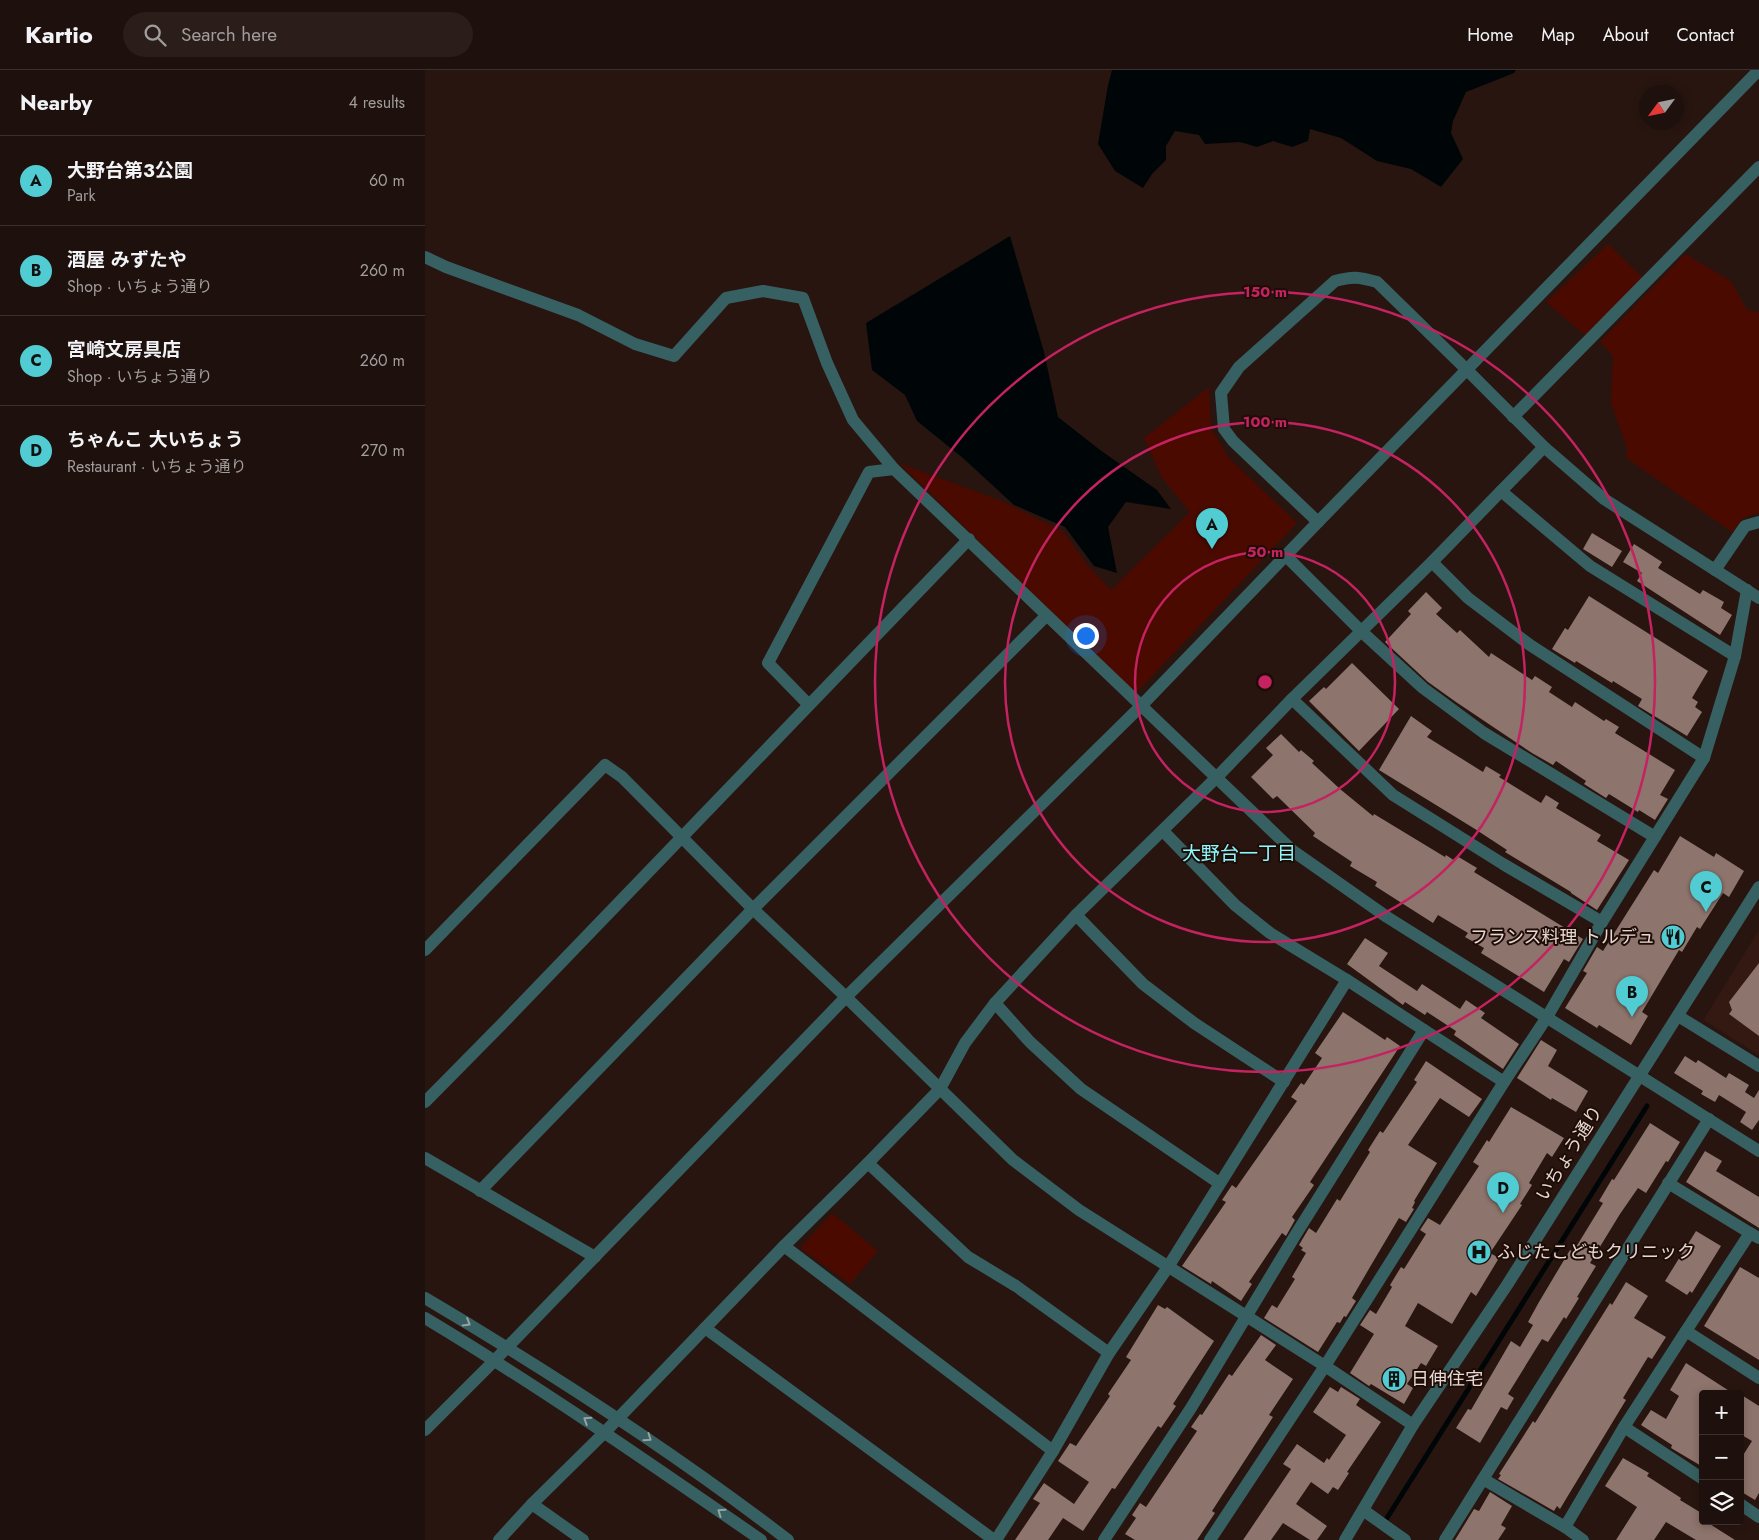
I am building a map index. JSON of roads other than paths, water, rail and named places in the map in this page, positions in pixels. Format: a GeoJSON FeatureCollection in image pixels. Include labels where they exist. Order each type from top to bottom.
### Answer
{"type":"FeatureCollection","features":[{"type":"Feature","properties":{"kind":"street"},"geometry":{"type":"LineString","coordinates":[[425,1430],[508,1347],[846,997],[1141,706],[1285,555],[1759,70]]}},
{"type":"Feature","properties":{"kind":"street"},"geometry":{"type":"LineString","coordinates":[[1513,417],[1759,166]]}},
{"type":"Feature","properties":{"kind":"street"},"geometry":{"type":"LineString","coordinates":[[425,257],[446,267],[579,315],[635,344],[674,356],[726,298],[763,291],[803,298],[827,362],[853,420],[895,469],[1293,852],[1387,917],[1759,1151]]}},
{"type":"Feature","properties":{"kind":"street"},"geometry":{"type":"LineString","coordinates":[[1318,522],[1233,441],[1224,428],[1221,393],[1239,367],[1335,281],[1359,277],[1377,282],[1544,447],[1604,499],[1759,598]]}},
{"type":"Feature","properties":{"kind":"street"},"geometry":{"type":"LineString","coordinates":[[499,1540],[784,1246],[940,1089],[965,1044],[995,1003],[1076,915],[1217,777],[1544,447]]}},
{"type":"Feature","properties":{"kind":"street"},"geometry":{"type":"LineString","coordinates":[[809,705],[768,663],[869,472],[895,469]]}},
{"type":"Feature","properties":{"kind":"street"},"geometry":{"type":"LineString","coordinates":[[1501,491],[1590,566],[1735,656]]}},
{"type":"Feature","properties":{"kind":"street"},"geometry":{"type":"LineString","coordinates":[[1715,570],[1745,526],[1759,522]]}},
{"type":"Feature","properties":{"kind":"street"},"geometry":{"type":"LineString","coordinates":[[425,1102],[969,539]]}},
{"type":"Feature","properties":{"kind":"street"},"geometry":{"type":"LineString","coordinates":[[1285,555],[1361,631],[1423,688],[1484,733],[1655,837]]}},
{"type":"Feature","properties":{"kind":"street"},"geometry":{"type":"LineString","coordinates":[[1431,562],[1467,598],[1530,644],[1704,758]]}},
{"type":"Feature","properties":{"kind":"street"},"geometry":{"type":"LineString","coordinates":[[1209,1540],[1325,1366],[1547,1017],[1602,922],[1704,758],[1735,656],[1747,590]]}},
{"type":"Feature","properties":{"kind":"street"},"geometry":{"type":"LineString","coordinates":[[480,1191],[753,910],[1047,616]]}},
{"type":"Feature","properties":{"kind":"street"},"geometry":{"type":"LineString","coordinates":[[1292,700],[1393,795],[1503,864],[1602,922]]}},
{"type":"Feature","properties":{"kind":"street"},"geometry":{"type":"LineString","coordinates":[[425,950],[605,765],[622,777],[753,910],[846,997],[1013,1160],[1079,1210],[1325,1366],[1413,1425]]}},
{"type":"Feature","properties":{"kind":"street"},"geometry":{"type":"LineString","coordinates":[[1163,831],[1235,904],[1270,934],[1347,980],[1504,1082]]}},
{"type":"Feature","properties":{"kind":"street","name":"いちょう通り"},"geometry":{"type":"LineString","coordinates":[[1345,1540],[1413,1425],[1507,1285],[1759,886]]}},
{"type":"Feature","properties":{"kind":"street"},"geometry":{"type":"LineString","coordinates":[[1076,915],[1143,984],[1194,1023],[1284,1082]]}},
{"type":"Feature","properties":{"kind":"street"},"geometry":{"type":"LineString","coordinates":[[705,1328],[995,1540],[1053,1451],[1109,1353],[1168,1267],[1347,980]]}},
{"type":"Feature","properties":{"kind":"street"},"geometry":{"type":"LineString","coordinates":[[995,1003],[1030,1042],[1081,1089],[1219,1183]]}},
{"type":"Feature","properties":{"kind":"street"},"geometry":{"type":"LineString","coordinates":[[1678,1016],[1759,1066]]}},
{"type":"Feature","properties":{"kind":"street"},"geometry":{"type":"LineString","coordinates":[[1104,1540],[1191,1408],[1296,1234],[1424,1030]]}},
{"type":"Feature","properties":{"kind":"street"},"geometry":{"type":"LineString","coordinates":[[1445,1540],[1709,1119]]}},
{"type":"Feature","properties":{"kind":"street"},"geometry":{"type":"LineString","coordinates":[[425,1158],[595,1257]]}},
{"type":"Feature","properties":{"kind":"street"},"geometry":{"type":"LineString","coordinates":[[868,1163],[968,1257],[1016,1286],[1109,1353]]}},
{"type":"Feature","properties":{"kind":"street"},"geometry":{"type":"LineString","coordinates":[[1565,1527],[1624,1427],[1686,1331],[1755,1235],[1668,1183]]}},
{"type":"Feature","properties":{"kind":"street"},"geometry":{"type":"LineString","coordinates":[[784,1246],[1053,1451]]}},
{"type":"Feature","properties":{"kind":"street"},"geometry":{"type":"LineString","coordinates":[[425,1298],[508,1347],[619,1418],[738,1502],[788,1540]]}},
{"type":"Feature","properties":{"kind":"street"},"geometry":{"type":"LineString","coordinates":[[425,1318],[495,1360],[605,1432],[761,1540]]}},
{"type":"Feature","properties":{"kind":"street"},"geometry":{"type":"LineString","coordinates":[[1686,1331],[1759,1378]]}},
{"type":"Feature","properties":{"kind":"street"},"geometry":{"type":"LineString","coordinates":[[1624,1427],[1699,1476]]}},
{"type":"Feature","properties":{"kind":"street"},"geometry":{"type":"LineString","coordinates":[[1483,1479],[1565,1527],[1583,1540]]}},
{"type":"Feature","properties":{"kind":"street"},"geometry":{"type":"LineString","coordinates":[[532,1504],[583,1540]]}},
{"type":"Feature","properties":{"kind":"street"},"geometry":{"type":"LineString","coordinates":[[1744,1507],[1759,1517]]}},
{"type":"Feature","properties":{"kind":"street"},"geometry":{"type":"LineString","coordinates":[[1363,1510],[1405,1540]]}},
{"type":"Feature","properties":{"kind":"waterway"},"geometry":{"type":"LineString","coordinates":[[1387,1518],[1647,1106]]}},
{"type":"Feature","properties":{"kind":"place","name":"大野台第3公園"},"geometry":{"type":"Point","coordinates":[1212,549]}},
{"type":"Feature","properties":{"kind":"place","name":"宮崎文房具店"},"geometry":{"type":"Point","coordinates":[1706,912]}},
{"type":"Feature","properties":{"kind":"place","name":"フランス料理 トルデュ"},"geometry":{"type":"Point","coordinates":[1673,937]}},
{"type":"Feature","properties":{"kind":"place","name":"酒屋 みずたや"},"geometry":{"type":"Point","coordinates":[1632,1017]}},
{"type":"Feature","properties":{"kind":"place","name":"ちゃんこ 大いちょう"},"geometry":{"type":"Point","coordinates":[1503,1213]}},
{"type":"Feature","properties":{"kind":"place","name":"ふじたこどもクリニック"},"geometry":{"type":"Point","coordinates":[1479,1252]}},
{"type":"Feature","properties":{"kind":"place","name":"日伸住宅"},"geometry":{"type":"Point","coordinates":[1394,1379]}},
{"type":"Feature","properties":{"kind":"district","name":"大野台一丁目"},"geometry":{"type":"Point","coordinates":[1239,853]}}]}
